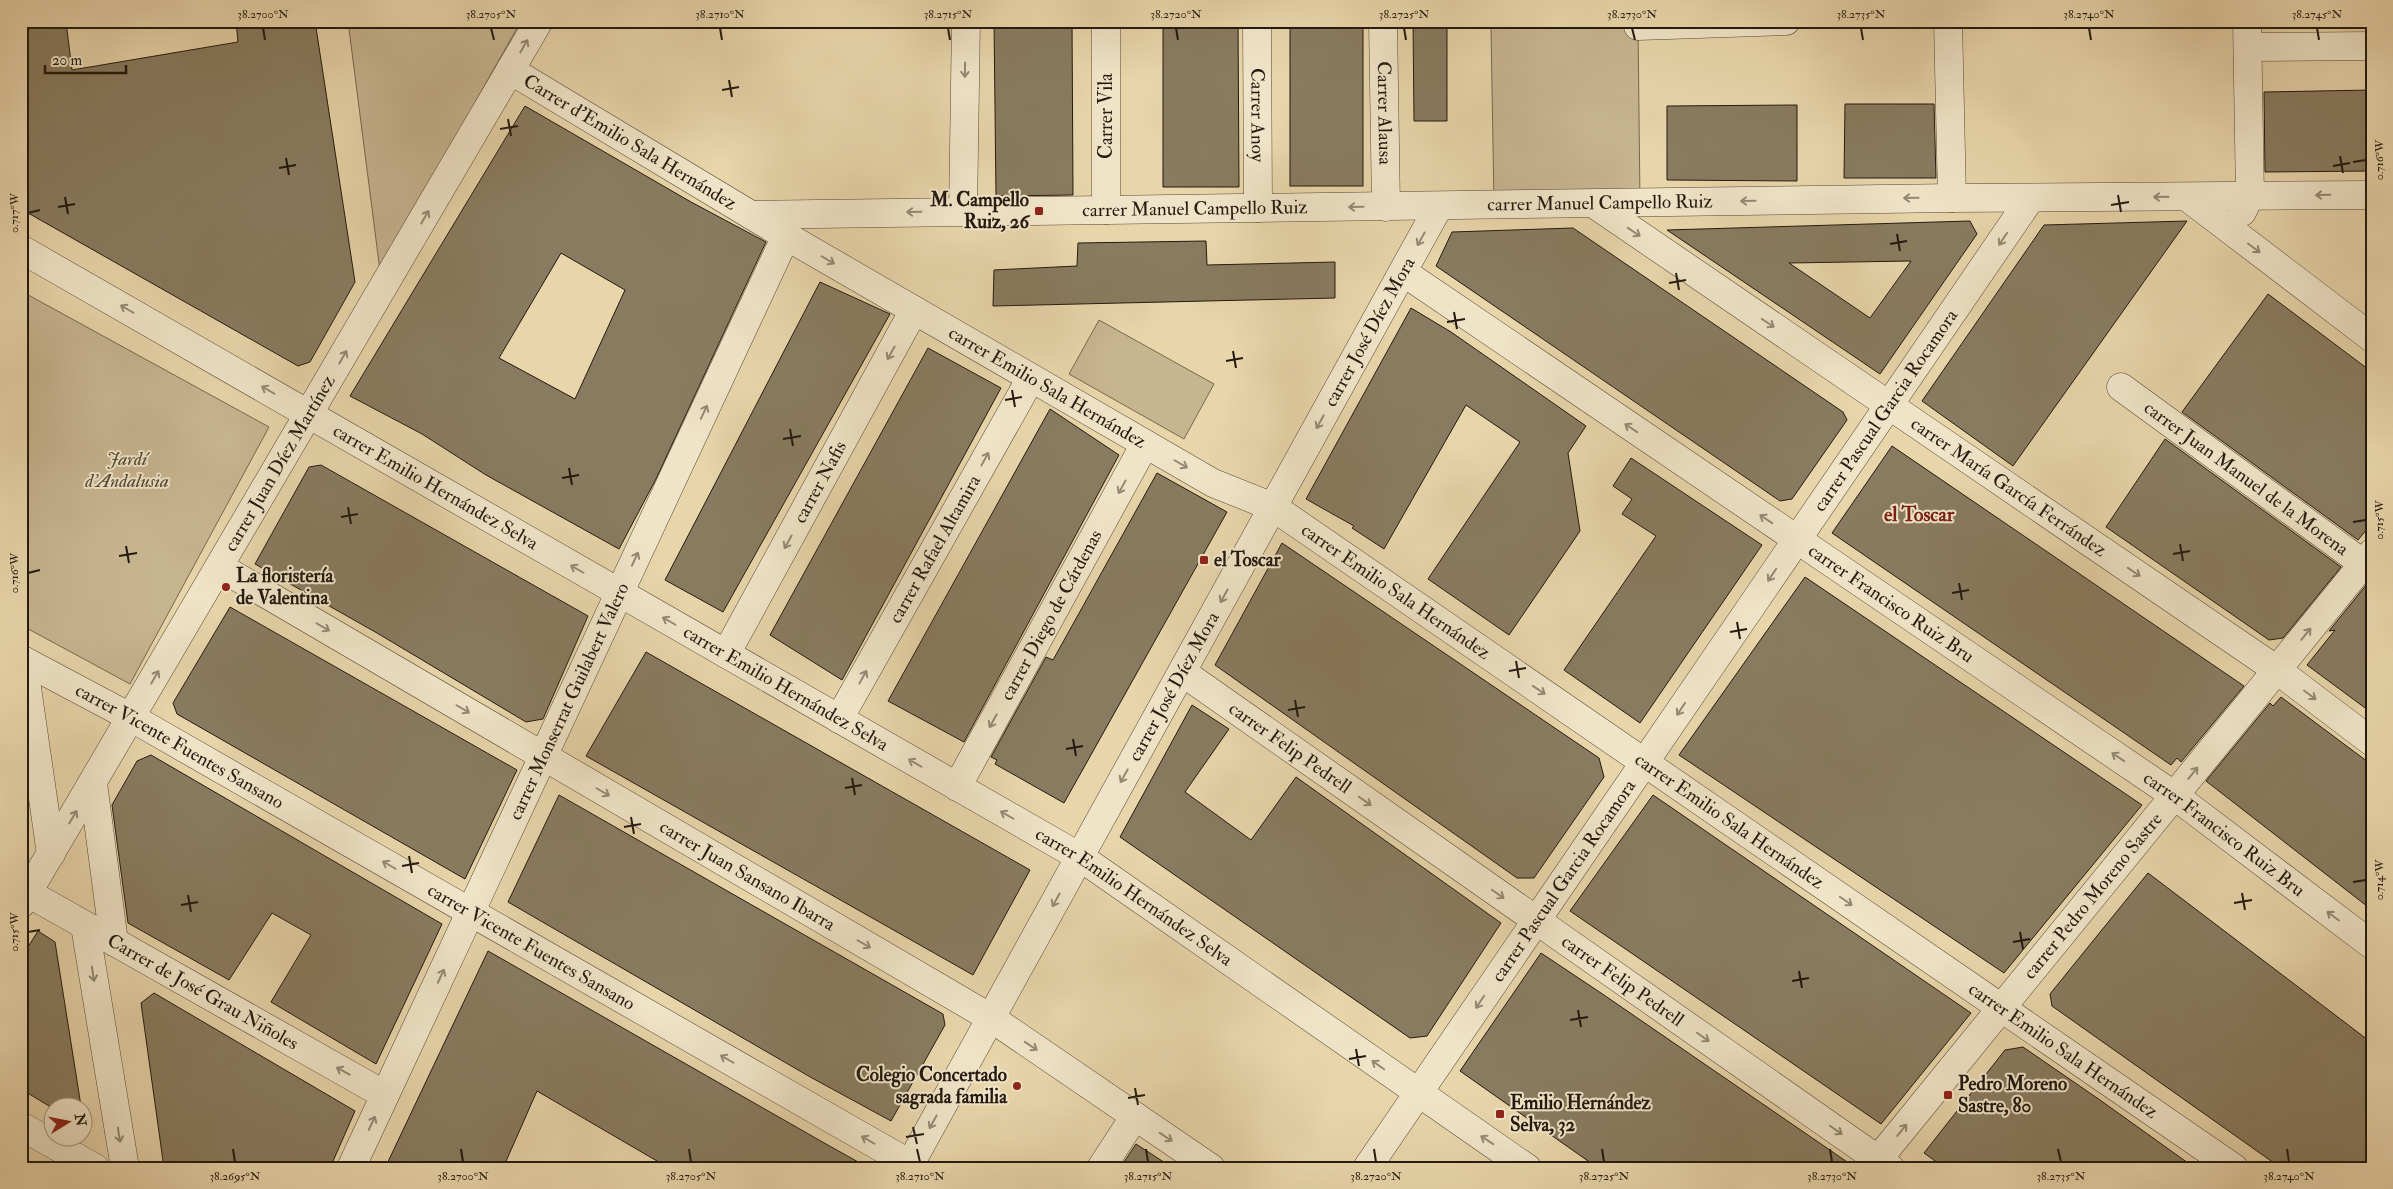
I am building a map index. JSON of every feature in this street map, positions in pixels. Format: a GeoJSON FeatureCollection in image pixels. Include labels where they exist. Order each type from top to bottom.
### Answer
{"type":"FeatureCollection","features":[{"type":"Feature","properties":{"kind":"street","name":"carrer Juan Díez Martínez"},"geometry":{"type":"LineString","coordinates":[[24,895],[51,854],[132,718],[538,21]]}},
{"type":"Feature","properties":{"kind":"street"},"geometry":{"type":"LineString","coordinates":[[962,212],[966,21]]}},
{"type":"Feature","properties":{"kind":"street","name":"Carrer Vila"},"geometry":{"type":"LineString","coordinates":[[1106,21],[1106,210]]}},
{"type":"Feature","properties":{"kind":"street","name":"Carrer Anoy"},"geometry":{"type":"LineString","coordinates":[[1257,21],[1258,208]]}},
{"type":"Feature","properties":{"kind":"street","name":"Carrer Alausa"},"geometry":{"type":"LineString","coordinates":[[1383,21],[1386,207]]}},
{"type":"Feature","properties":{"kind":"street"},"geometry":{"type":"LineString","coordinates":[[1638,26],[1786,21]]}},
{"type":"Feature","properties":{"kind":"street"},"geometry":{"type":"LineString","coordinates":[[1948,21],[1952,198]]}},
{"type":"Feature","properties":{"kind":"street"},"geometry":{"type":"LineString","coordinates":[[2232,231],[2250,196],[2248,34],[2372,46]]}},
{"type":"Feature","properties":{"kind":"street","name":"Carrer d'Emilio Sala Hernández"},"geometry":{"type":"LineString","coordinates":[[510,70],[751,215]]}},
{"type":"Feature","properties":{"kind":"street","name":"carrer Manuel Campello Ruiz"},"geometry":{"type":"LineString","coordinates":[[751,215],[1952,198],[2030,199],[2372,195]]}},
{"type":"Feature","properties":{"kind":"street"},"geometry":{"type":"LineString","coordinates":[[2187,197],[2372,338]]}},
{"type":"Feature","properties":{"kind":"street","name":"carrer Pascual Garcia Rocamora"},"geometry":{"type":"LineString","coordinates":[[1367,1168],[2030,199]]}},
{"type":"Feature","properties":{"kind":"street","name":"carrer María García Ferrández"},"geometry":{"type":"LineString","coordinates":[[1594,204],[2277,670],[2372,742]]}},
{"type":"Feature","properties":{"kind":"street","name":"carrer José Díez Mora"},"geometry":{"type":"LineString","coordinates":[[909,1166],[1439,206]]}},
{"type":"Feature","properties":{"kind":"street"},"geometry":{"type":"LineString","coordinates":[[796,241],[805,234],[811,224],[827,213]]}},
{"type":"Feature","properties":{"kind":"street","name":"carrer Emilio Sala Hernández"},"geometry":{"type":"LineString","coordinates":[[751,215],[1213,483],[1273,507],[2234,1168]]}},
{"type":"Feature","properties":{"kind":"street","name":"carrer Monserrat Guilabert Valero"},"geometry":{"type":"LineString","coordinates":[[352,1168],[620,593],[796,241]]}},
{"type":"Feature","properties":{"kind":"street","name":"carrer Emilio Hernández Selva"},"geometry":{"type":"LineString","coordinates":[[21,249],[1080,857],[1527,1168]]}},
{"type":"Feature","properties":{"kind":"street","name":"carrer Francisco Ruiz Bru"},"geometry":{"type":"LineString","coordinates":[[1403,272],[2175,796],[2372,945]]}},
{"type":"Feature","properties":{"kind":"street","name":"carrer Nafis"},"geometry":{"type":"LineString","coordinates":[[726,654],[914,310]]}},
{"type":"Feature","properties":{"kind":"street","name":"carrer Rafael Altamira"},"geometry":{"type":"LineString","coordinates":[[839,719],[1030,378]]}},
{"type":"Feature","properties":{"kind":"street","name":"carrer Juan Manuel de la Morena"},"geometry":{"type":"LineString","coordinates":[[2121,386],[2369,562]]}},
{"type":"Feature","properties":{"kind":"street","name":"carrer Diego de Cárdenas"},"geometry":{"type":"LineString","coordinates":[[957,787],[1146,444]]}},
{"type":"Feature","properties":{"kind":"street","name":"carrer Pedro Moreno Sastre"},"geometry":{"type":"LineString","coordinates":[[1880,1165],[2002,1008],[2277,670],[2369,562]]}},
{"type":"Feature","properties":{"kind":"street","name":"carrer Juan Sansano Ibarra"},"geometry":{"type":"LineString","coordinates":[[220,567],[991,1018],[1211,1168]]}},
{"type":"Feature","properties":{"kind":"street"},"geometry":{"type":"LineString","coordinates":[[22,659],[51,854]]}},
{"type":"Feature","properties":{"kind":"street","name":"carrer Vicente Fuentes Sansano"},"geometry":{"type":"LineString","coordinates":[[22,659],[132,718],[909,1166]]}},
{"type":"Feature","properties":{"kind":"street","name":"carrer Felip Pedrell"},"geometry":{"type":"LineString","coordinates":[[1182,672],[1536,920],[1880,1165]]}},
{"type":"Feature","properties":{"kind":"street"},"geometry":{"type":"LineString","coordinates":[[93,783],[114,942]]}},
{"type":"Feature","properties":{"kind":"street","name":"Carrer de José Grau Niñoles"},"geometry":{"type":"LineString","coordinates":[[24,895],[85,926],[385,1094]]}},
{"type":"Feature","properties":{"kind":"street"},"geometry":{"type":"LineString","coordinates":[[85,926],[125,1168]]}},
{"type":"Feature","properties":{"kind":"street"},"geometry":{"type":"LineString","coordinates":[[1101,1168],[1135,1116]]}},
{"type":"Feature","properties":{"kind":"street"},"geometry":{"type":"LineString","coordinates":[[21,1126],[95,1168]]}},
{"type":"Feature","properties":{"kind":"green space"},"geometry":{"type":"Polygon","coordinates":[[[348,21],[521,21],[380,271],[348,21]]]}},
{"type":"Feature","properties":{"kind":"green space"},"geometry":{"type":"Polygon","coordinates":[[[1638,26],[1640,202],[1494,204],[1491,28],[1638,26]]]}},
{"type":"Feature","properties":{"kind":"green space","name":"Jardí d'Andalusia"},"geometry":{"type":"Polygon","coordinates":[[[21,291],[269,427],[130,684],[21,625],[21,291]]]}},
{"type":"Feature","properties":{"kind":"green space"},"geometry":{"type":"Polygon","coordinates":[[[1099,320],[1214,384],[1184,439],[1069,374],[1099,320]]]}},
{"type":"Feature","properties":{"kind":"building"},"geometry":{"type":"Polygon","coordinates":[[[236,21],[315,21],[355,282],[310,362],[298,366],[21,209],[21,23],[66,22],[72,70],[238,42],[236,21]]]}},
{"type":"Feature","properties":{"kind":"building"},"geometry":{"type":"Polygon","coordinates":[[[994,21],[1072,21],[1073,195],[996,196],[994,21]]]}},
{"type":"Feature","properties":{"kind":"building"},"geometry":{"type":"Polygon","coordinates":[[[1163,21],[1238,21],[1239,187],[1163,187],[1163,21]]]}},
{"type":"Feature","properties":{"kind":"building"},"geometry":{"type":"Polygon","coordinates":[[[1290,21],[1363,21],[1363,186],[1290,186],[1290,21]]]}},
{"type":"Feature","properties":{"kind":"building"},"geometry":{"type":"Polygon","coordinates":[[[1413,21],[1447,21],[1447,121],[1414,121],[1413,21]]]}},
{"type":"Feature","properties":{"kind":"building"},"geometry":{"type":"Polygon","coordinates":[[[2372,90],[2372,171],[2265,172],[2264,92],[2372,90]]]}},
{"type":"Feature","properties":{"kind":"building"},"geometry":{"type":"Polygon","coordinates":[[[1845,104],[1934,104],[1936,178],[1844,178],[1845,104]]]}},
{"type":"Feature","properties":{"kind":"building"},"geometry":{"type":"Polygon","coordinates":[[[1797,105],[1797,181],[1667,180],[1667,106],[1797,105]]]}},
{"type":"Feature","properties":{"kind":"building"},"geometry":{"type":"Polygon","coordinates":[[[525,106],[691,202],[766,242],[656,479],[619,549],[486,475],[422,434],[350,396],[525,106]],[[561,253],[499,358],[575,399],[625,290],[561,253]]]}},
{"type":"Feature","properties":{"kind":"building"},"geometry":{"type":"Polygon","coordinates":[[[1970,221],[1977,234],[1880,374],[1667,230],[1970,221]],[[1911,261],[1789,263],[1870,318],[1911,261]]]}},
{"type":"Feature","properties":{"kind":"building"},"geometry":{"type":"Polygon","coordinates":[[[2187,221],[2013,466],[1922,401],[2044,225],[2187,221]]]}},
{"type":"Feature","properties":{"kind":"building"},"geometry":{"type":"Polygon","coordinates":[[[1573,228],[1843,412],[1847,420],[1792,499],[1780,501],[1436,266],[1452,232],[1573,228]]]}},
{"type":"Feature","properties":{"kind":"building"},"geometry":{"type":"Polygon","coordinates":[[[1206,241],[1207,265],[1335,262],[1335,298],[993,306],[994,270],[1077,266],[1078,243],[1206,241]]]}},
{"type":"Feature","properties":{"kind":"building"},"geometry":{"type":"Polygon","coordinates":[[[820,282],[890,314],[723,612],[665,580],[820,282]]]}},
{"type":"Feature","properties":{"kind":"building"},"geometry":{"type":"Polygon","coordinates":[[[2268,294],[2372,372],[2372,523],[2358,540],[2182,412],[2268,294]]]}},
{"type":"Feature","properties":{"kind":"building"},"geometry":{"type":"Polygon","coordinates":[[[1411,308],[1451,332],[1586,426],[1568,453],[1580,531],[1509,635],[1428,579],[1520,442],[1466,405],[1384,549],[1352,528],[1354,526],[1306,499],[1411,308]]]}},
{"type":"Feature","properties":{"kind":"building"},"geometry":{"type":"Polygon","coordinates":[[[928,348],[1001,388],[842,680],[770,635],[928,348]]]}},
{"type":"Feature","properties":{"kind":"building"},"geometry":{"type":"Polygon","coordinates":[[[1050,409],[1119,455],[964,742],[888,701],[1050,409]]]}},
{"type":"Feature","properties":{"kind":"building"},"geometry":{"type":"Polygon","coordinates":[[[2165,439],[2341,567],[2283,638],[2269,640],[2106,527],[2165,439]]]}},
{"type":"Feature","properties":{"kind":"building"},"geometry":{"type":"Polygon","coordinates":[[[1892,446],[2244,686],[2181,762],[2177,758],[2171,765],[1832,533],[1892,446]]]}},
{"type":"Feature","properties":{"kind":"building"},"geometry":{"type":"Polygon","coordinates":[[[1631,458],[1762,545],[1640,723],[1564,670],[1656,536],[1622,514],[1632,499],[1613,486],[1631,458]]]}},
{"type":"Feature","properties":{"kind":"building"},"geometry":{"type":"Polygon","coordinates":[[[321,465],[588,616],[543,719],[526,722],[377,633],[255,564],[309,467],[321,465]]]}},
{"type":"Feature","properties":{"kind":"building"},"geometry":{"type":"Polygon","coordinates":[[[1157,473],[1227,512],[1064,803],[995,764],[997,760],[991,757],[1046,657],[1053,660],[1157,473]]]}},
{"type":"Feature","properties":{"kind":"building"},"geometry":{"type":"Polygon","coordinates":[[[1282,543],[1599,758],[1604,777],[1534,878],[1517,878],[1215,665],[1282,543]]]}},
{"type":"Feature","properties":{"kind":"building"},"geometry":{"type":"Polygon","coordinates":[[[1805,577],[2142,805],[2004,973],[1679,755],[1805,577]]]}},
{"type":"Feature","properties":{"kind":"building"},"geometry":{"type":"Polygon","coordinates":[[[2367,584],[2372,585],[2372,713],[2307,665],[2335,630],[2329,631],[2367,584]]]}},
{"type":"Feature","properties":{"kind":"building"},"geometry":{"type":"Polygon","coordinates":[[[230,607],[517,770],[465,879],[177,714],[173,703],[230,607]]]}},
{"type":"Feature","properties":{"kind":"building"},"geometry":{"type":"Polygon","coordinates":[[[646,652],[1030,870],[973,975],[586,756],[646,652]]]}},
{"type":"Feature","properties":{"kind":"building"},"geometry":{"type":"Polygon","coordinates":[[[2281,697],[2372,765],[2372,910],[2206,781],[2270,703],[2273,706],[2281,697]]]}},
{"type":"Feature","properties":{"kind":"building"},"geometry":{"type":"Polygon","coordinates":[[[1192,705],[1229,729],[1185,792],[1251,840],[1296,777],[1501,923],[1427,1036],[1410,1038],[1120,837],[1192,705]]]}},
{"type":"Feature","properties":{"kind":"building"},"geometry":{"type":"Polygon","coordinates":[[[151,755],[442,924],[376,1064],[271,1002],[311,935],[272,913],[229,980],[128,923],[112,805],[137,761],[151,755]]]}},
{"type":"Feature","properties":{"kind":"building"},"geometry":{"type":"Polygon","coordinates":[[[559,795],[943,1014],[945,1025],[891,1121],[812,1078],[508,902],[559,795]]]}},
{"type":"Feature","properties":{"kind":"building"},"geometry":{"type":"Polygon","coordinates":[[[1653,795],[1971,1013],[1881,1124],[1570,911],[1653,795]]]}},
{"type":"Feature","properties":{"kind":"building"},"geometry":{"type":"Polygon","coordinates":[[[2148,873],[2372,1043],[2372,1168],[2281,1168],[2052,1006],[2050,994],[2148,873]]]}},
{"type":"Feature","properties":{"kind":"building"},"geometry":{"type":"Polygon","coordinates":[[[38,931],[55,942],[79,1096],[42,1096],[42,1102],[21,1089],[21,958],[38,931]]]}},
{"type":"Feature","properties":{"kind":"building"},"geometry":{"type":"Polygon","coordinates":[[[488,951],[869,1168],[669,1168],[537,1091],[503,1168],[385,1168],[488,951]]]}},
{"type":"Feature","properties":{"kind":"building"},"geometry":{"type":"Polygon","coordinates":[[[1541,953],[1856,1168],[1598,1168],[1460,1071],[1541,953]]]}},
{"type":"Feature","properties":{"kind":"building"},"geometry":{"type":"Polygon","coordinates":[[[154,993],[355,1111],[330,1168],[164,1168],[141,1003],[154,993]]]}},
{"type":"Feature","properties":{"kind":"building"},"geometry":{"type":"Polygon","coordinates":[[[2023,1047],[2195,1168],[1945,1168],[1924,1153],[2005,1050],[2023,1047]]]}},
{"type":"Feature","properties":{"kind":"building"},"geometry":{"type":"Polygon","coordinates":[[[1136,1144],[1173,1168],[1120,1168],[1136,1144]]]}},
{"type":"Feature","properties":{"kind":"place","name":"M. Campello Ruiz, 26"},"geometry":{"type":"Point","coordinates":[1039,211]}},
{"type":"Feature","properties":{"kind":"place","name":"el Toscar"},"geometry":{"type":"Point","coordinates":[1204,560]}},
{"type":"Feature","properties":{"kind":"place","name":"La floristería de Valentina"},"geometry":{"type":"Point","coordinates":[226,587]}},
{"type":"Feature","properties":{"kind":"place","name":"Colegio Concertado sagrada familia"},"geometry":{"type":"Point","coordinates":[1017,1086]}},
{"type":"Feature","properties":{"kind":"place","name":"Pedro Moreno Sastre, 80"},"geometry":{"type":"Point","coordinates":[1948,1095]}},
{"type":"Feature","properties":{"kind":"place","name":"Emilio Hernández Selva, 32"},"geometry":{"type":"Point","coordinates":[1500,1114]}},
{"type":"Feature","properties":{"kind":"district","name":"el Toscar"},"geometry":{"type":"Point","coordinates":[1919,514]}}]}
